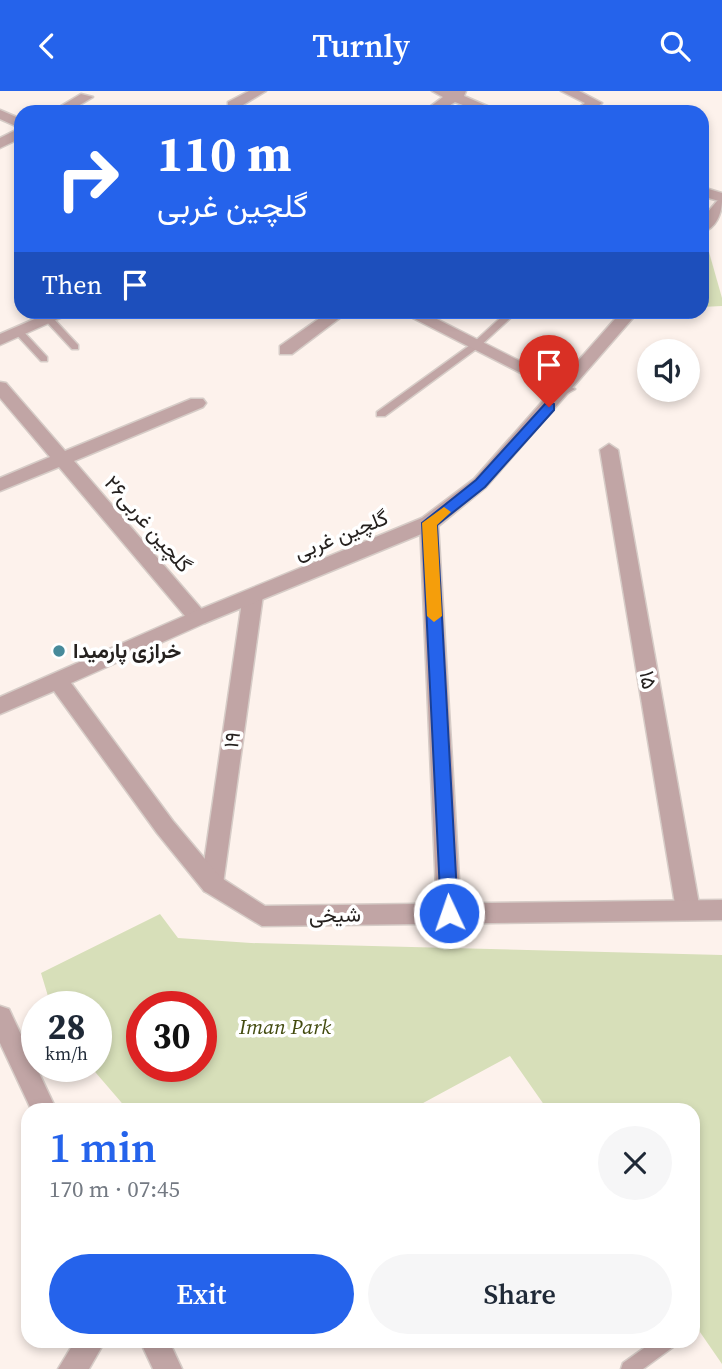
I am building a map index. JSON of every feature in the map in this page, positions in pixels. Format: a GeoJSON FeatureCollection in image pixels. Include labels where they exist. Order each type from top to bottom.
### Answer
{"type":"FeatureCollection","features":[{"type":"Feature","properties":{"kind":"street"},"geometry":{"type":"LineString","coordinates":[[233,105],[259,91]]}},
{"type":"Feature","properties":{"kind":"street"},"geometry":{"type":"LineString","coordinates":[[439,91],[457,94],[480,105]]}},
{"type":"Feature","properties":{"kind":"street"},"geometry":{"type":"LineString","coordinates":[[568,91],[595,103],[592,105]]}},
{"type":"Feature","properties":{"kind":"street"},"geometry":{"type":"LineString","coordinates":[[440,105],[457,94]]}},
{"type":"Feature","properties":{"kind":"street"},"geometry":{"type":"LineString","coordinates":[[71,105],[86,97]]}},
{"type":"Feature","properties":{"kind":"street"},"geometry":{"type":"LineString","coordinates":[[709,220],[722,204]]}},
{"type":"Feature","properties":{"kind":"street"},"geometry":{"type":"LineString","coordinates":[[0,340],[49,319]]}},
{"type":"Feature","properties":{"kind":"street"},"geometry":{"type":"LineString","coordinates":[[286,350],[330,319]]}},
{"type":"Feature","properties":{"kind":"street"},"geometry":{"type":"LineString","coordinates":[[423,319],[566,389]]}},
{"type":"Feature","properties":{"kind":"street","name":"گلچین غربی"},"geometry":{"type":"LineString","coordinates":[[0,706],[198,618],[429,523],[481,484],[624,319]]}},
{"type":"Feature","properties":{"kind":"street","name":"گلچین غربی۲۶"},"geometry":{"type":"LineString","coordinates":[[0,387],[198,618]]}},
{"type":"Feature","properties":{"kind":"street"},"geometry":{"type":"LineString","coordinates":[[0,485],[197,403]]}},
{"type":"Feature","properties":{"kind":"street","name":"۱۵"},"geometry":{"type":"LineString","coordinates":[[609,450],[688,910]]}},
{"type":"Feature","properties":{"kind":"street"},"geometry":{"type":"LineString","coordinates":[[429,523],[449,913]]}},
{"type":"Feature","properties":{"kind":"street","name":"۱۹"},"geometry":{"type":"LineString","coordinates":[[212,884],[253,595]]}},
{"type":"Feature","properties":{"kind":"street","name":"شیخی"},"geometry":{"type":"LineString","coordinates":[[58,681],[165,827],[212,884],[262,916],[722,910]]}},
{"type":"Feature","properties":{"kind":"street"},"geometry":{"type":"LineString","coordinates":[[0,1017],[6,1047],[40,1103]]}},
{"type":"Feature","properties":{"kind":"street"},"geometry":{"type":"LineString","coordinates":[[72,1369],[86,1348]]}},
{"type":"Feature","properties":{"kind":"street"},"geometry":{"type":"LineString","coordinates":[[158,1348],[168,1369]]}},
{"type":"Feature","properties":{"kind":"lane"},"geometry":{"type":"LineString","coordinates":[[49,319],[75,347]]}},
{"type":"Feature","properties":{"kind":"lane"},"geometry":{"type":"LineString","coordinates":[[381,414],[475,345],[505,319]]}},
{"type":"Feature","properties":{"kind":"lane"},"geometry":{"type":"LineString","coordinates":[[19,332],[44,359]]}},
{"type":"Feature","properties":{"kind":"lane"},"geometry":{"type":"LineString","coordinates":[[629,1369],[658,1348]]}},
{"type":"Feature","properties":{"kind":"green space"},"geometry":{"type":"Polygon","coordinates":[[[709,252],[722,298],[722,306],[709,307],[709,252]]]}},
{"type":"Feature","properties":{"kind":"green space","name":"Iman Park"},"geometry":{"type":"Polygon","coordinates":[[[160,914],[178,938],[251,943],[722,955],[722,1364],[700,1332],[700,1103],[543,1103],[510,1056],[423,1103],[122,1103],[104,1082],[112,1082],[112,991],[46,991],[41,973],[160,914]]]}},
{"type":"Feature","properties":{"kind":"slow traffic"},"geometry":{"type":"LineString","coordinates":[[434,616],[429,523],[444,512]]}},
{"type":"Feature","properties":{"kind":"place","name":"خرازی پارمیدا"},"geometry":{"type":"Point","coordinates":[59,651]}},
{"type":"Feature","properties":{"kind":"route"},"geometry":{"type":"LineString","coordinates":[[449,913],[429,523],[481,484],[549,407]]}}]}
